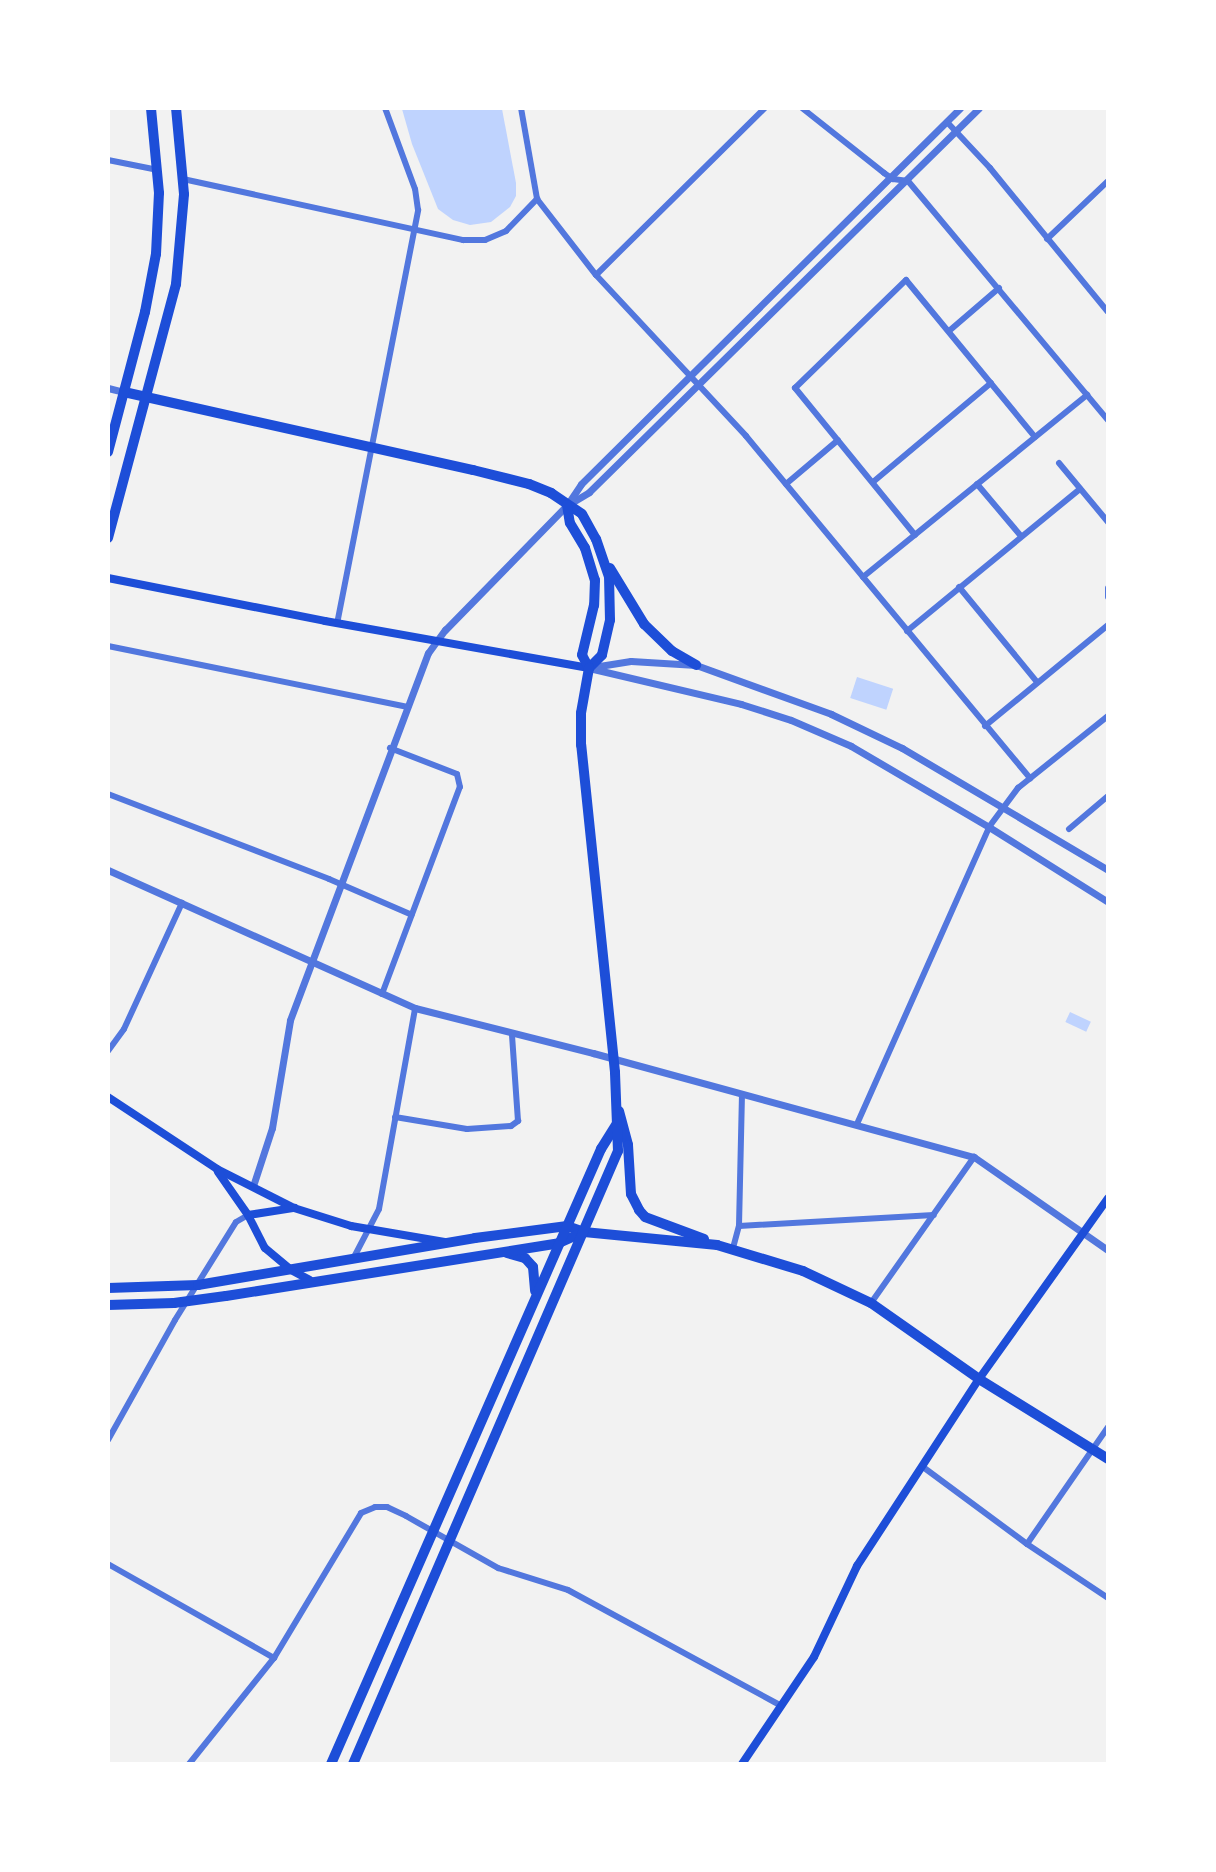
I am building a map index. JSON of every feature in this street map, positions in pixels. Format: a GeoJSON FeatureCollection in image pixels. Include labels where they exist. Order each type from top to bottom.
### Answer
{"type":"FeatureCollection","features":[{"type":"Feature","properties":{"kind":"main road"},"geometry":{"type":"LineString","coordinates":[[108,452],[154,270],[158,223],[158,170],[151,108]]}},
{"type":"Feature","properties":{"kind":"main road"},"geometry":{"type":"LineString","coordinates":[[108,538],[148,397],[176,284],[183,224],[183,178],[176,108]]}},
{"type":"Feature","properties":{"kind":"main road"},"geometry":{"type":"LineString","coordinates":[[124,392],[529,484],[551,493],[582,514],[604,558],[644,624],[672,651],[696,666]]}},
{"type":"Feature","properties":{"kind":"main road"},"geometry":{"type":"LineString","coordinates":[[568,505],[570,523],[585,548],[595,580],[594,605],[582,655],[589,668]]}},
{"type":"Feature","properties":{"kind":"main road"},"geometry":{"type":"LineString","coordinates":[[353,1763],[618,1151],[617,1105],[580,713],[589,668],[602,655],[610,620],[611,595],[604,558]]}},
{"type":"Feature","properties":{"kind":"main road"},"geometry":{"type":"LineString","coordinates":[[108,578],[337,624],[589,668]]}},
{"type":"Feature","properties":{"kind":"main road"},"geometry":{"type":"LineString","coordinates":[[108,1097],[217,1169],[294,1208],[351,1226],[447,1243]]}},
{"type":"Feature","properties":{"kind":"main road"},"geometry":{"type":"LineString","coordinates":[[617,1105],[628,1145],[631,1194],[639,1210],[645,1217],[717,1245]]}},
{"type":"Feature","properties":{"kind":"main road"},"geometry":{"type":"LineString","coordinates":[[331,1763],[534,1298],[601,1149],[617,1124]]}},
{"type":"Feature","properties":{"kind":"main road"},"geometry":{"type":"LineString","coordinates":[[217,1169],[248,1215],[265,1248],[291,1270],[310,1280]]}},
{"type":"Feature","properties":{"kind":"main road"},"geometry":{"type":"LineString","coordinates":[[742,1763],[814,1657],[858,1566],[979,1378],[1108,1198]]}},
{"type":"Feature","properties":{"kind":"main road"},"geometry":{"type":"LineString","coordinates":[[248,1215],[294,1208]]}},
{"type":"Feature","properties":{"kind":"main road"},"geometry":{"type":"LineString","coordinates":[[108,1288],[198,1285],[447,1243],[567,1226],[584,1232],[717,1245],[803,1271],[871,1303],[979,1378],[1108,1460]]}},
{"type":"Feature","properties":{"kind":"main road"},"geometry":{"type":"LineString","coordinates":[[108,1305],[187,1301],[559,1243],[584,1232]]}},
{"type":"Feature","properties":{"kind":"main road"},"geometry":{"type":"LineString","coordinates":[[500,1251],[525,1258],[533,1267],[534,1298]]}},
{"type":"Feature","properties":{"kind":"main road"},"geometry":{"type":"LineString","coordinates":[[357,1707],[374,1713]]}},
{"type":"Feature","properties":{"kind":"street"},"geometry":{"type":"LineString","coordinates":[[337,624],[418,210],[415,190],[385,108]]}},
{"type":"Feature","properties":{"kind":"street"},"geometry":{"type":"LineString","coordinates":[[521,108],[537,199],[596,275],[691,376],[786,484],[1030,778]]}},
{"type":"Feature","properties":{"kind":"street"},"geometry":{"type":"LineString","coordinates":[[596,275],[765,108]]}},
{"type":"Feature","properties":{"kind":"street"},"geometry":{"type":"LineString","coordinates":[[802,108],[893,179],[908,181],[1108,419]]}},
{"type":"Feature","properties":{"kind":"street"},"geometry":{"type":"LineString","coordinates":[[253,1186],[272,1128],[286,1035],[390,748],[428,653],[568,505],[581,484],[893,179],[960,108]]}},
{"type":"Feature","properties":{"kind":"street"},"geometry":{"type":"LineString","coordinates":[[568,505],[589,492],[908,181],[979,108]]}},
{"type":"Feature","properties":{"kind":"street"},"geometry":{"type":"LineString","coordinates":[[947,122],[1108,312]]}},
{"type":"Feature","properties":{"kind":"street"},"geometry":{"type":"LineString","coordinates":[[108,160],[158,170]]}},
{"type":"Feature","properties":{"kind":"street"},"geometry":{"type":"LineString","coordinates":[[183,178],[463,240],[485,240],[506,232],[537,199]]}},
{"type":"Feature","properties":{"kind":"street"},"geometry":{"type":"LineString","coordinates":[[1047,239],[1108,181]]}},
{"type":"Feature","properties":{"kind":"street"},"geometry":{"type":"LineString","coordinates":[[915,535],[795,388],[906,280],[1035,437]]}},
{"type":"Feature","properties":{"kind":"street"},"geometry":{"type":"LineString","coordinates":[[949,331],[999,288]]}},
{"type":"Feature","properties":{"kind":"street"},"geometry":{"type":"LineString","coordinates":[[873,482],[991,383]]}},
{"type":"Feature","properties":{"kind":"street"},"geometry":{"type":"LineString","coordinates":[[108,388],[124,392]]}},
{"type":"Feature","properties":{"kind":"street"},"geometry":{"type":"LineString","coordinates":[[863,577],[1087,395]]}},
{"type":"Feature","properties":{"kind":"street"},"geometry":{"type":"LineString","coordinates":[[786,484],[838,440]]}},
{"type":"Feature","properties":{"kind":"street"},"geometry":{"type":"LineString","coordinates":[[1059,463],[1108,522]]}},
{"type":"Feature","properties":{"kind":"street"},"geometry":{"type":"LineString","coordinates":[[977,484],[1021,536]]}},
{"type":"Feature","properties":{"kind":"street"},"geometry":{"type":"LineString","coordinates":[[907,631],[1080,489]]}},
{"type":"Feature","properties":{"kind":"street"},"geometry":{"type":"LineString","coordinates":[[959,587],[1037,682]]}},
{"type":"Feature","properties":{"kind":"street"},"geometry":{"type":"LineString","coordinates":[[1108,588],[1108,597]]}},
{"type":"Feature","properties":{"kind":"street"},"geometry":{"type":"LineString","coordinates":[[985,726],[1108,625]]}},
{"type":"Feature","properties":{"kind":"street"},"geometry":{"type":"LineString","coordinates":[[108,646],[408,707]]}},
{"type":"Feature","properties":{"kind":"street"},"geometry":{"type":"LineString","coordinates":[[589,668],[631,661],[696,666],[863,728],[1108,870]]}},
{"type":"Feature","properties":{"kind":"street"},"geometry":{"type":"LineString","coordinates":[[589,668],[741,704],[791,720],[851,746],[989,827],[1108,902]]}},
{"type":"Feature","properties":{"kind":"street"},"geometry":{"type":"LineString","coordinates":[[857,1124],[989,827],[1002,807],[1030,778],[1108,716]]}},
{"type":"Feature","properties":{"kind":"street"},"geometry":{"type":"LineString","coordinates":[[382,994],[459,793],[460,779],[451,771],[390,748]]}},
{"type":"Feature","properties":{"kind":"street"},"geometry":{"type":"LineString","coordinates":[[108,794],[340,884],[412,915]]}},
{"type":"Feature","properties":{"kind":"street"},"geometry":{"type":"LineString","coordinates":[[1069,829],[1108,796]]}},
{"type":"Feature","properties":{"kind":"street"},"geometry":{"type":"LineString","coordinates":[[108,870],[415,1008],[974,1157],[1108,1250]]}},
{"type":"Feature","properties":{"kind":"street"},"geometry":{"type":"LineString","coordinates":[[108,1051],[124,1029],[182,903]]}},
{"type":"Feature","properties":{"kind":"street"},"geometry":{"type":"LineString","coordinates":[[353,1259],[379,1209],[415,1008]]}},
{"type":"Feature","properties":{"kind":"street"},"geometry":{"type":"LineString","coordinates":[[395,1117],[467,1129],[511,1126],[518,1121],[512,1035]]}},
{"type":"Feature","properties":{"kind":"street"},"geometry":{"type":"LineString","coordinates":[[733,1248],[739,1226],[742,1095]]}},
{"type":"Feature","properties":{"kind":"street"},"geometry":{"type":"LineString","coordinates":[[871,1303],[974,1157]]}},
{"type":"Feature","properties":{"kind":"street"},"geometry":{"type":"LineString","coordinates":[[108,1440],[187,1301],[236,1222],[248,1215]]}},
{"type":"Feature","properties":{"kind":"street"},"geometry":{"type":"LineString","coordinates":[[739,1226],[934,1215]]}},
{"type":"Feature","properties":{"kind":"street"},"geometry":{"type":"LineString","coordinates":[[1027,1544],[1108,1427]]}},
{"type":"Feature","properties":{"kind":"street"},"geometry":{"type":"LineString","coordinates":[[923,1467],[1027,1544],[1108,1598]]}},
{"type":"Feature","properties":{"kind":"street"},"geometry":{"type":"LineString","coordinates":[[189,1763],[274,1658],[345,1534],[360,1513],[375,1507],[387,1507],[498,1568],[568,1590],[779,1705]]}},
{"type":"Feature","properties":{"kind":"street"},"geometry":{"type":"LineString","coordinates":[[108,1564],[274,1658]]}},
{"type":"Feature","properties":{"kind":"water"},"geometry":{"type":"Polygon","coordinates":[[[402,109],[502,109],[516,183],[516,196],[510,207],[491,222],[470,225],[453,220],[438,209],[412,144],[402,109]]]}},
{"type":"Feature","properties":{"kind":"water"},"geometry":{"type":"Polygon","coordinates":[[[857,677],[893,689],[886,710],[850,698],[857,677]]]}},
{"type":"Feature","properties":{"kind":"water"},"geometry":{"type":"Polygon","coordinates":[[[1070,1012],[1091,1022],[1086,1032],[1065,1022],[1070,1012]]]}}]}
